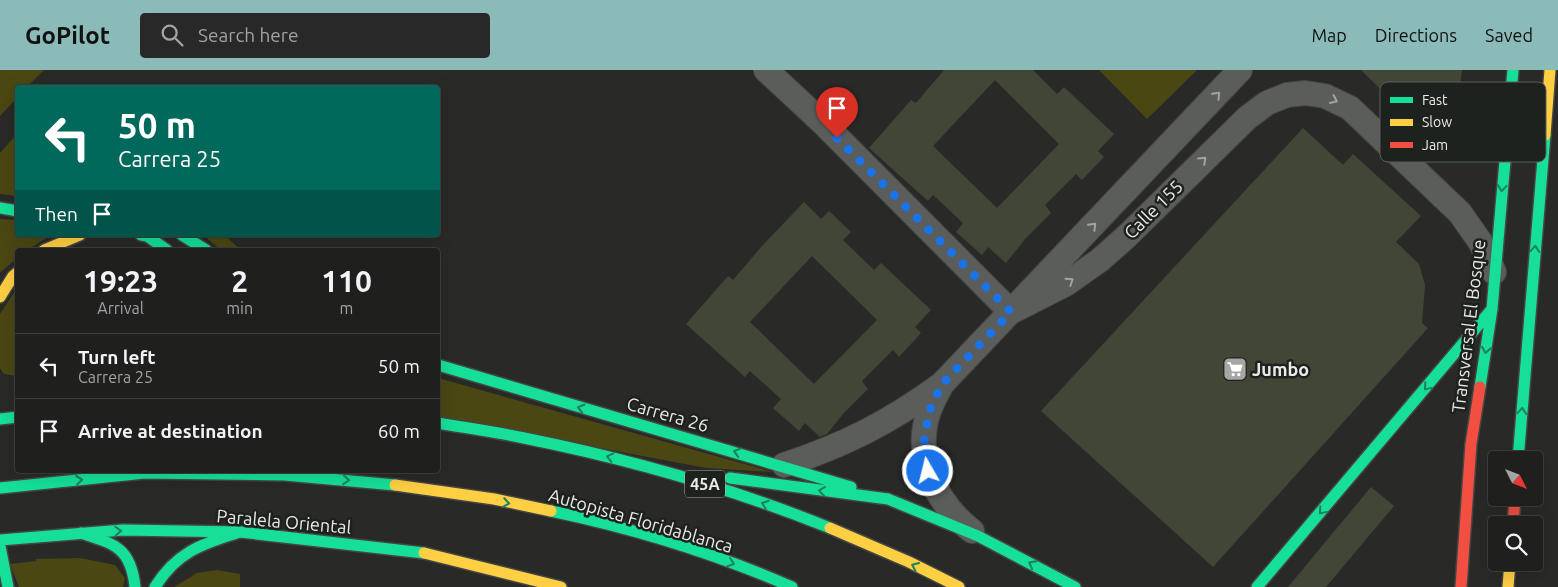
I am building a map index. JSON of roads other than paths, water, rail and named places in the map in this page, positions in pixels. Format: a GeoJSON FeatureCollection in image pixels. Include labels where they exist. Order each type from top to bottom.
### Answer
{"type":"FeatureCollection","features":[{"type":"Feature","properties":{"kind":"main road"},"geometry":{"type":"LineString","coordinates":[[1546,119],[1550,70]]}},
{"type":"Feature","properties":{"kind":"main road","name":"Transversal El Bosque"},"geometry":{"type":"LineString","coordinates":[[1461,587],[1471,444],[1492,309],[1504,162]]}},
{"type":"Feature","properties":{"kind":"main road"},"geometry":{"type":"LineString","coordinates":[[1519,451],[1542,162]]}},
{"type":"Feature","properties":{"kind":"main road"},"geometry":{"type":"LineString","coordinates":[[0,208],[15,210]]}},
{"type":"Feature","properties":{"kind":"main road"},"geometry":{"type":"LineString","coordinates":[[49,248],[75,237]]}},
{"type":"Feature","properties":{"kind":"main road"},"geometry":{"type":"LineString","coordinates":[[148,237],[164,248]]}},
{"type":"Feature","properties":{"kind":"main road"},"geometry":{"type":"LineString","coordinates":[[185,237],[203,248]]}},
{"type":"Feature","properties":{"kind":"main road"},"geometry":{"type":"LineString","coordinates":[[0,298],[15,274]]}},
{"type":"Feature","properties":{"kind":"main road"},"geometry":{"type":"LineString","coordinates":[[1257,587],[1492,309]]}},
{"type":"Feature","properties":{"kind":"main road","name":"Carrera 26"},"geometry":{"type":"LineString","coordinates":[[440,366],[530,394],[784,465],[888,499]]}},
{"type":"Feature","properties":{"kind":"main road"},"geometry":{"type":"LineString","coordinates":[[0,419],[15,417]]}},
{"type":"Feature","properties":{"kind":"main road","name":"45A"},"geometry":{"type":"LineString","coordinates":[[440,423],[534,439],[639,464],[739,494],[837,530],[959,587]]}},
{"type":"Feature","properties":{"kind":"main road"},"geometry":{"type":"LineString","coordinates":[[639,464],[785,487],[888,499],[978,536],[1075,587]]}},
{"type":"Feature","properties":{"kind":"main road","name":"Autopista Floridablanca"},"geometry":{"type":"LineString","coordinates":[[0,488],[143,473],[262,473],[410,486],[563,513],[616,527],[668,542],[768,576],[792,587]]}},
{"type":"Feature","properties":{"kind":"main road","name":"Paralela Oriental"},"geometry":{"type":"LineString","coordinates":[[0,540],[123,530],[240,532],[433,554],[561,587]]}},
{"type":"Feature","properties":{"kind":"main road"},"geometry":{"type":"LineString","coordinates":[[156,587],[176,560],[194,547],[240,532]]}},
{"type":"Feature","properties":{"kind":"main road"},"geometry":{"type":"LineString","coordinates":[[82,533],[119,547],[127,556],[134,570],[134,587]]}},
{"type":"Feature","properties":{"kind":"main road"},"geometry":{"type":"LineString","coordinates":[[0,546],[8,587]]}},
{"type":"Feature","properties":{"kind":"main road"},"geometry":{"type":"LineString","coordinates":[[1508,587],[1509,571]]}},
{"type":"Feature","properties":{"kind":"street"},"geometry":{"type":"LineString","coordinates":[[766,70],[831,131],[1011,312]]}},
{"type":"Feature","properties":{"kind":"street","name":"Calle 155"},"geometry":{"type":"LineString","coordinates":[[784,465],[840,445],[867,432],[893,418],[942,384],[1240,70]]}},
{"type":"Feature","properties":{"kind":"street","name":"Calle 155"},"geometry":{"type":"LineString","coordinates":[[1011,312],[1066,284],[1100,260],[1247,118],[1267,103],[1287,95],[1305,93],[1325,96],[1350,108],[1380,137]]}},
{"type":"Feature","properties":{"kind":"street","name":"Calle 155"},"geometry":{"type":"LineString","coordinates":[[1407,162],[1460,213],[1481,243],[1494,272]]}},
{"type":"Feature","properties":{"kind":"street","name":"Calle 155"},"geometry":{"type":"LineString","coordinates":[[942,384],[929,412],[924,442],[928,471],[941,499],[960,522],[978,536]]}},
{"type":"Feature","properties":{"kind":"place","name":"Jumbo"},"geometry":{"type":"Point","coordinates":[1235,369]}}]}
